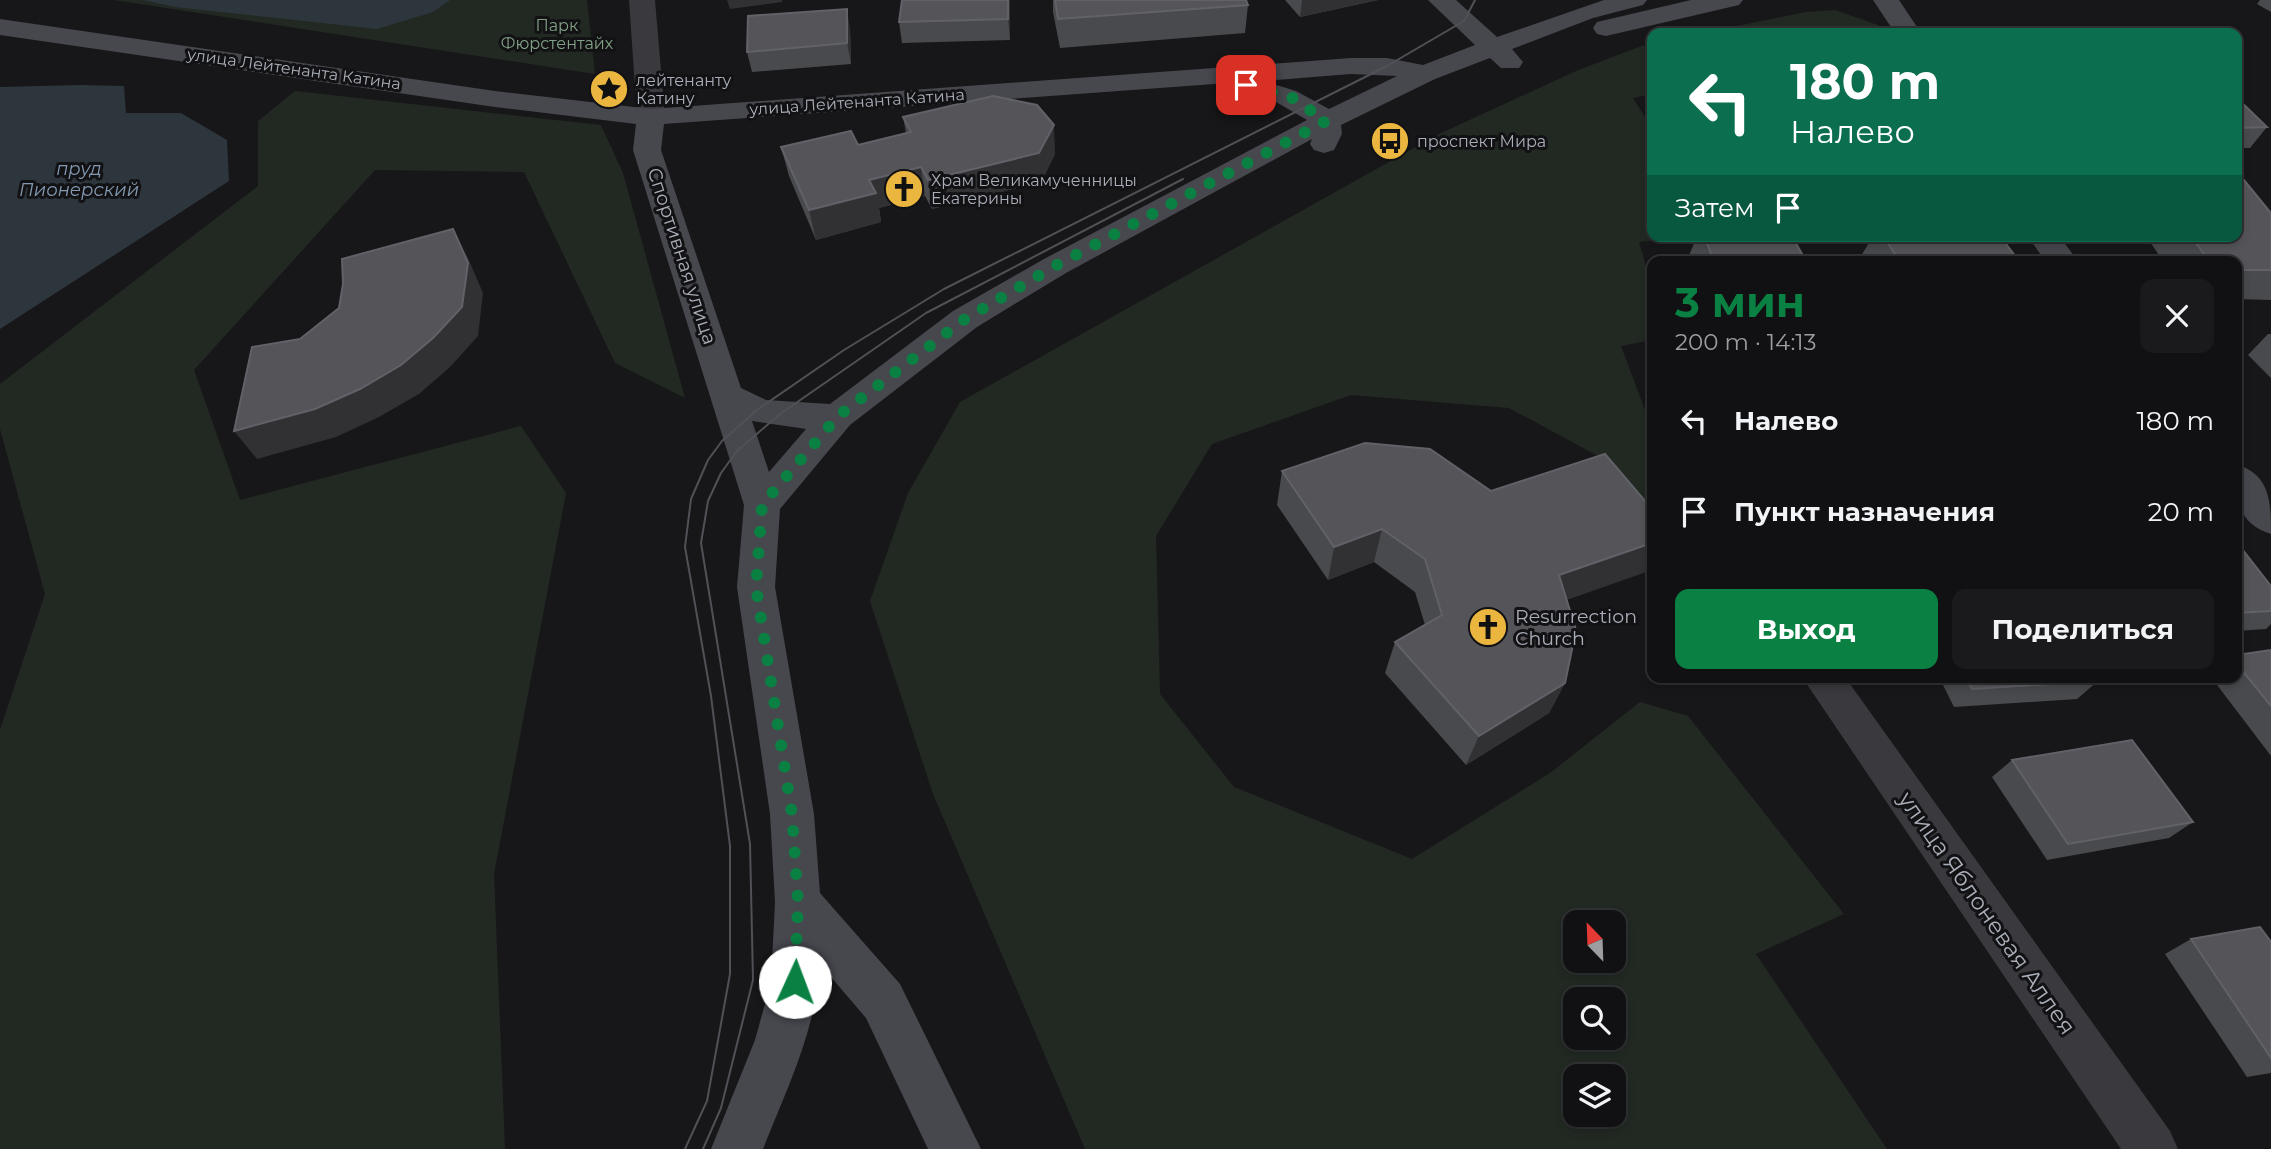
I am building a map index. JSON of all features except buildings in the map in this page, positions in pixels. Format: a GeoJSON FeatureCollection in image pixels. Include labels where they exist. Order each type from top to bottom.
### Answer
{"type":"FeatureCollection","features":[{"type":"Feature","properties":{"kind":"street","name":"Спортивная улица"},"geometry":{"type":"LineString","coordinates":[[642,0],[651,117],[648,150],[762,505]]}},
{"type":"Feature","properties":{"kind":"street"},"geometry":{"type":"LineString","coordinates":[[1441,0],[1502,55]]}},
{"type":"Feature","properties":{"kind":"street"},"geometry":{"type":"LineString","coordinates":[[1324,135],[1502,55],[1584,13],[1634,0]]}},
{"type":"Feature","properties":{"kind":"street"},"geometry":{"type":"LineString","coordinates":[[737,1149],[780,1040],[795,982],[798,902],[792,814],[756,587],[762,505],[838,416],[965,319],[1055,266],[1255,185],[1324,135],[1425,73],[1658,14],[1730,0]]}},
{"type":"Feature","properties":{"kind":"street"},"geometry":{"type":"LineString","coordinates":[[1886,0],[1905,28]]}},
{"type":"Feature","properties":{"kind":"street","name":"улица Лейтенанта Катина"},"geometry":{"type":"LineString","coordinates":[[0,27],[495,99],[651,117],[1351,66],[1387,66],[1425,73]]}},
{"type":"Feature","properties":{"kind":"street"},"geometry":{"type":"LineString","coordinates":[[1195,78],[1262,87],[1291,97],[1324,135]]}},
{"type":"Feature","properties":{"kind":"street"},"geometry":{"type":"LineString","coordinates":[[2048,242],[2058,256]]}},
{"type":"Feature","properties":{"kind":"street"},"geometry":{"type":"LineString","coordinates":[[727,395],[757,410],[795,417],[838,416]]}},
{"type":"Feature","properties":{"kind":"street"},"geometry":{"type":"LineString","coordinates":[[2242,484],[2271,520]]}},
{"type":"Feature","properties":{"kind":"street","name":"улица Яблоневая Аллея"},"geometry":{"type":"LineString","coordinates":[[1826,683],[2152,1149]]}},
{"type":"Feature","properties":{"kind":"street"},"geometry":{"type":"LineString","coordinates":[[798,902],[883,1001],[955,1149]]}},
{"type":"Feature","properties":{"kind":"green space","name":"Парк Фюрстентайх"},"geometry":{"type":"Polygon","coordinates":[[[114,0],[587,0],[595,74],[114,0]]]}},
{"type":"Feature","properties":{"kind":"green space"},"geometry":{"type":"Polygon","coordinates":[[[1835,10],[1878,25],[1879,28],[1727,28],[1806,12],[1835,10]]]}},
{"type":"Feature","properties":{"kind":"green space"},"geometry":{"type":"Polygon","coordinates":[[[1644,45],[1647,49],[1647,95],[1633,98],[1647,120],[1647,241],[1639,242],[1647,270],[1647,341],[1621,346],[1647,416],[1647,513],[1611,463],[1509,408],[1351,395],[1212,444],[1156,536],[1160,694],[1234,787],[1412,859],[1550,773],[1640,702],[1688,716],[1844,914],[1756,954],[1887,1149],[1085,1149],[933,794],[870,601],[908,493],[960,402],[1439,134],[1576,71],[1644,45]]]}},
{"type":"Feature","properties":{"kind":"green space"},"geometry":{"type":"Polygon","coordinates":[[[295,91],[601,125],[623,173],[685,398],[615,363],[524,172],[375,170],[194,370],[240,500],[521,426],[566,493],[494,874],[505,1149],[0,1149],[0,730],[45,594],[0,429],[0,384],[258,186],[258,121],[295,91]]]}},
{"type":"Feature","properties":{"kind":"water"},"geometry":{"type":"Polygon","coordinates":[[[143,0],[450,0],[433,12],[377,29],[175,7],[143,0]]]}},
{"type":"Feature","properties":{"kind":"water","name":"пруд Пионерский"},"geometry":{"type":"Polygon","coordinates":[[[124,86],[126,113],[181,113],[227,140],[229,181],[0,329],[0,87],[124,86]]]}},
{"type":"Feature","properties":{"kind":"tram line"},"geometry":{"type":"LineString","coordinates":[[685,1149],[707,1101],[730,974],[730,846],[711,696],[685,547],[691,499],[708,460],[722,441],[757,410],[844,350],[944,289],[1387,66],[1464,21],[1475,0]]}},
{"type":"Feature","properties":{"kind":"tram line"},"geometry":{"type":"LineString","coordinates":[[703,1149],[721,1108],[753,980],[750,844],[701,543],[708,501],[721,473],[737,451],[780,414],[926,313],[1183,179]]}},
{"type":"Feature","properties":{"kind":"place","name":"лейтенанту Катину"},"geometry":{"type":"Point","coordinates":[609,89]}},
{"type":"Feature","properties":{"kind":"place","name":"проспект Мира"},"geometry":{"type":"Point","coordinates":[1390,141]}},
{"type":"Feature","properties":{"kind":"place","name":"Храм Великамученницы Екатерины"},"geometry":{"type":"Point","coordinates":[904,189]}},
{"type":"Feature","properties":{"kind":"place","name":"Resurrection Church"},"geometry":{"type":"Point","coordinates":[1488,627]}},
{"type":"Feature","properties":{"kind":"route"},"geometry":{"type":"LineString","coordinates":[[795,982],[798,902],[792,814],[756,587],[762,505],[838,416],[965,319],[1055,266],[1326,121],[1291,97],[1262,87],[1246,85]]}}]}
